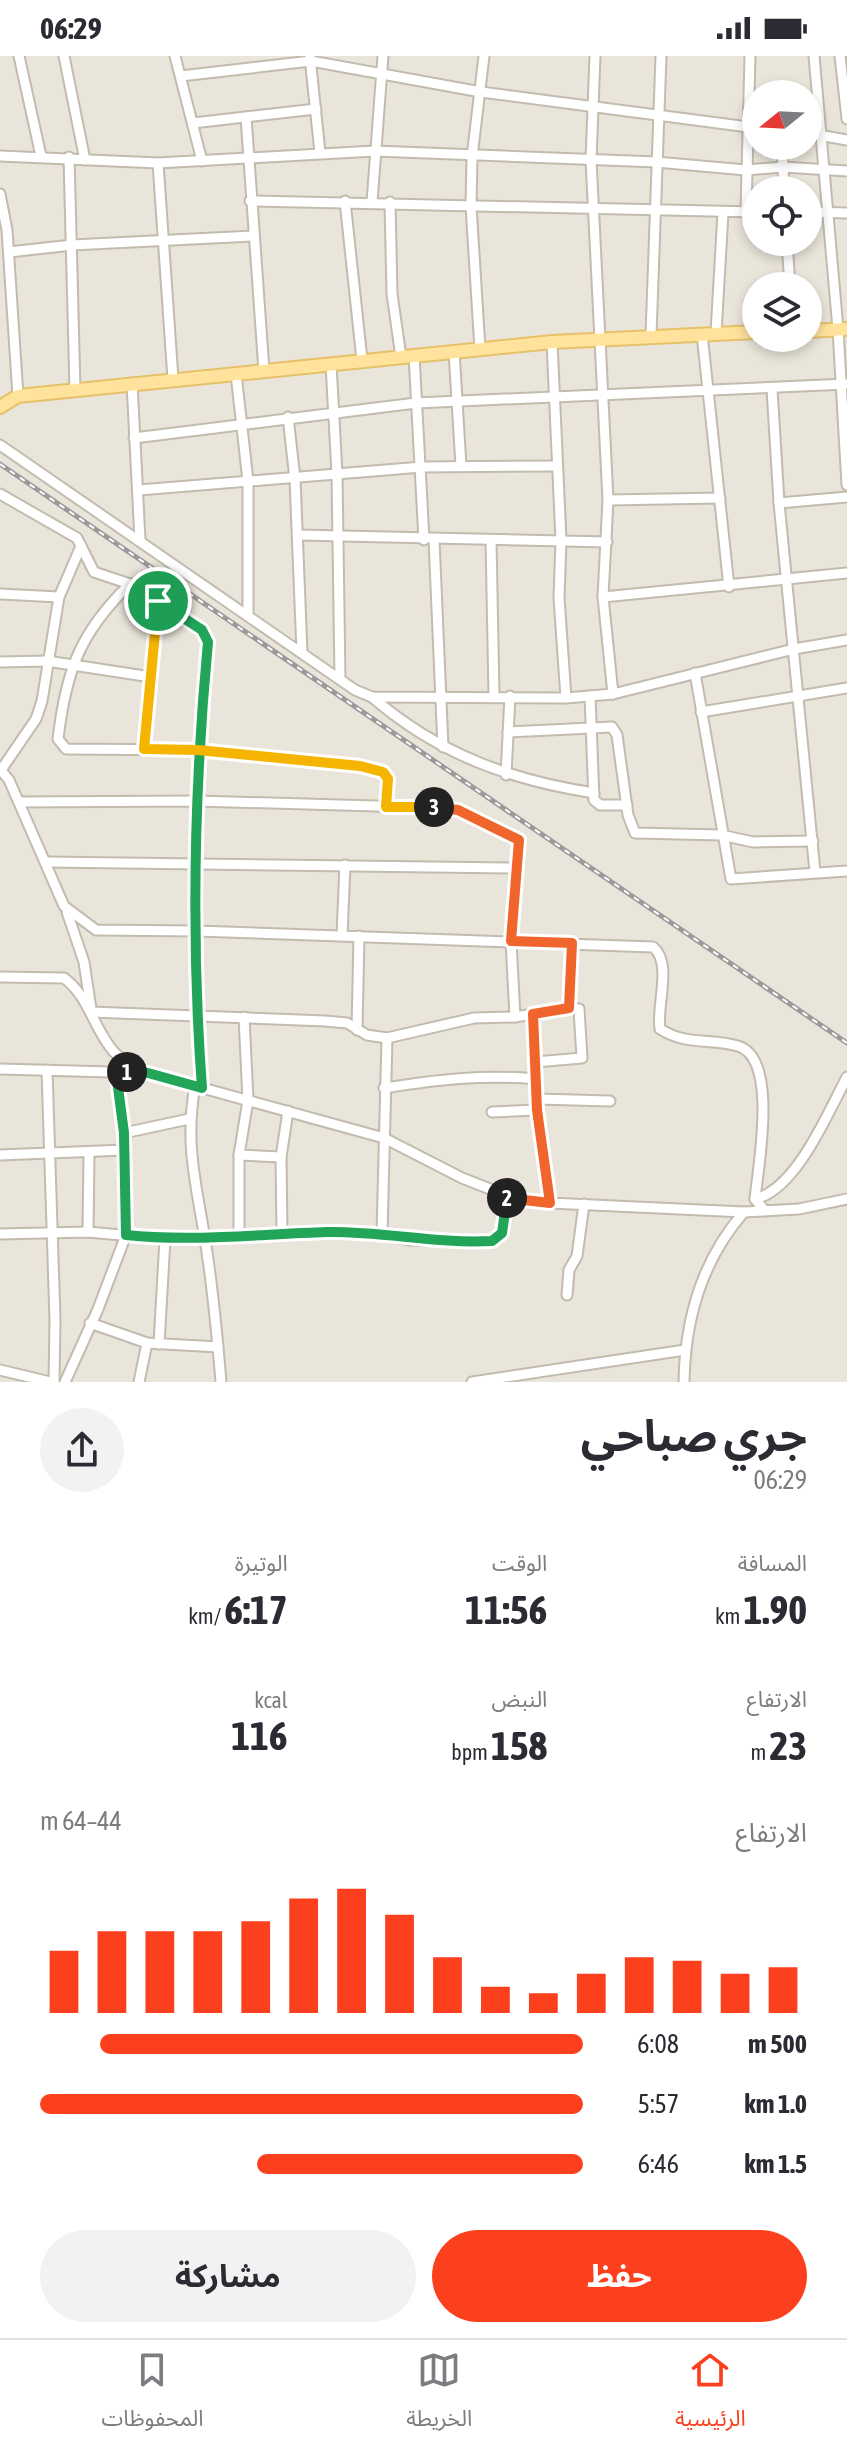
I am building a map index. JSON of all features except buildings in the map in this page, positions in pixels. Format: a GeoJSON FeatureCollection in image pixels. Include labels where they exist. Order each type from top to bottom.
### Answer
{"type":"FeatureCollection","features":[{"type":"Feature","properties":{"kind":"main road"},"geometry":{"type":"LineString","coordinates":[[822,330],[842,329]]}},
{"type":"Feature","properties":{"kind":"main road"},"geometry":{"type":"LineString","coordinates":[[6,400],[75,389],[454,351],[601,338],[742,332]]}},
{"type":"Feature","properties":{"kind":"street"},"geometry":{"type":"LineString","coordinates":[[19,56],[41,156]]}},
{"type":"Feature","properties":{"kind":"street"},"geometry":{"type":"LineString","coordinates":[[64,56],[85,160]]}},
{"type":"Feature","properties":{"kind":"street"},"geometry":{"type":"LineString","coordinates":[[175,56],[202,161]]}},
{"type":"Feature","properties":{"kind":"street"},"geometry":{"type":"LineString","coordinates":[[372,202],[383,56]]}},
{"type":"Feature","properties":{"kind":"street"},"geometry":{"type":"LineString","coordinates":[[480,349],[471,206],[472,157],[484,56]]}},
{"type":"Feature","properties":{"kind":"street"},"geometry":{"type":"LineString","coordinates":[[595,56],[591,160],[608,500],[603,597],[613,694]]}},
{"type":"Feature","properties":{"kind":"street"},"geometry":{"type":"LineString","coordinates":[[651,335],[661,56]]}},
{"type":"Feature","properties":{"kind":"street"},"geometry":{"type":"LineString","coordinates":[[750,56],[750,80]]}},
{"type":"Feature","properties":{"kind":"street"},"geometry":{"type":"LineString","coordinates":[[814,56],[816,80]]}},
{"type":"Feature","properties":{"kind":"street"},"geometry":{"type":"LineString","coordinates":[[840,56],[847,119]]}},
{"type":"Feature","properties":{"kind":"street"},"geometry":{"type":"LineString","coordinates":[[181,76],[311,59],[382,76],[481,92],[742,127]]}},
{"type":"Feature","properties":{"kind":"street"},"geometry":{"type":"LineString","coordinates":[[311,59],[320,153]]}},
{"type":"Feature","properties":{"kind":"street"},"geometry":{"type":"LineString","coordinates":[[193,123],[316,109]]}},
{"type":"Feature","properties":{"kind":"street"},"geometry":{"type":"LineString","coordinates":[[246,117],[264,371]]}},
{"type":"Feature","properties":{"kind":"street"},"geometry":{"type":"LineString","coordinates":[[822,134],[847,140]]}},
{"type":"Feature","properties":{"kind":"street"},"geometry":{"type":"LineString","coordinates":[[0,156],[158,163],[375,151],[656,162],[746,170],[783,167],[847,171]]}},
{"type":"Feature","properties":{"kind":"street"},"geometry":{"type":"LineString","coordinates":[[69,157],[75,389]]}},
{"type":"Feature","properties":{"kind":"street"},"geometry":{"type":"LineString","coordinates":[[822,157],[842,329],[847,485]]}},
{"type":"Feature","properties":{"kind":"street"},"geometry":{"type":"LineString","coordinates":[[747,160],[747,176]]}},
{"type":"Feature","properties":{"kind":"street"},"geometry":{"type":"LineString","coordinates":[[783,160],[783,176]]}},
{"type":"Feature","properties":{"kind":"street"},"geometry":{"type":"LineString","coordinates":[[158,163],[173,379]]}},
{"type":"Feature","properties":{"kind":"street"},"geometry":{"type":"LineString","coordinates":[[0,194],[9,252],[11,292],[6,400]]}},
{"type":"Feature","properties":{"kind":"street"},"geometry":{"type":"LineString","coordinates":[[250,201],[742,212]]}},
{"type":"Feature","properties":{"kind":"street"},"geometry":{"type":"LineString","coordinates":[[345,201],[362,360]]}},
{"type":"Feature","properties":{"kind":"street"},"geometry":{"type":"LineString","coordinates":[[390,202],[392,294],[416,403],[443,696],[443,747]]}},
{"type":"Feature","properties":{"kind":"street"},"geometry":{"type":"LineString","coordinates":[[822,212],[847,213]]}},
{"type":"Feature","properties":{"kind":"street"},"geometry":{"type":"LineString","coordinates":[[716,333],[723,213]]}},
{"type":"Feature","properties":{"kind":"street"},"geometry":{"type":"LineString","coordinates":[[9,252],[72,245],[253,236]]}},
{"type":"Feature","properties":{"kind":"street"},"geometry":{"type":"LineString","coordinates":[[0,291],[11,292]]}},
{"type":"Feature","properties":{"kind":"street"},"geometry":{"type":"LineString","coordinates":[[702,334],[729,587]]}},
{"type":"Feature","properties":{"kind":"street"},"geometry":{"type":"LineString","coordinates":[[552,342],[561,540],[559,598],[566,698]]}},
{"type":"Feature","properties":{"kind":"street"},"geometry":{"type":"LineString","coordinates":[[454,351],[461,466]]}},
{"type":"Feature","properties":{"kind":"street"},"geometry":{"type":"LineString","coordinates":[[331,364],[337,474],[340,679]]}},
{"type":"Feature","properties":{"kind":"street"},"geometry":{"type":"LineString","coordinates":[[236,374],[248,481],[248,614]]}},
{"type":"Feature","properties":{"kind":"street"},"geometry":{"type":"LineString","coordinates":[[132,383],[140,540]]}},
{"type":"Feature","properties":{"kind":"street"},"geometry":{"type":"LineString","coordinates":[[134,438],[416,403],[844,384]]}},
{"type":"Feature","properties":{"kind":"street"},"geometry":{"type":"LineString","coordinates":[[772,389],[779,503],[815,872]]}},
{"type":"Feature","properties":{"kind":"street"},"geometry":{"type":"LineString","coordinates":[[288,417],[295,479],[302,652]]}},
{"type":"Feature","properties":{"kind":"street"},"geometry":{"type":"LineString","coordinates":[[0,445],[443,747],[506,775],[537,784],[594,793]]}},
{"type":"Feature","properties":{"kind":"street"},"geometry":{"type":"LineString","coordinates":[[139,490],[422,467],[557,466]]}},
{"type":"Feature","properties":{"kind":"street"},"geometry":{"type":"LineString","coordinates":[[0,494],[77,538],[94,572],[130,584],[158,601],[202,630],[208,642],[198,750],[196,931],[199,1087],[189,1119],[190,1160],[205,1236],[221,1382]]}},
{"type":"Feature","properties":{"kind":"street"},"geometry":{"type":"LineString","coordinates":[[779,503],[847,497]]}},
{"type":"Feature","properties":{"kind":"street"},"geometry":{"type":"LineString","coordinates":[[608,500],[720,498]]}},
{"type":"Feature","properties":{"kind":"street"},"geometry":{"type":"LineString","coordinates":[[298,535],[607,542]]}},
{"type":"Feature","properties":{"kind":"street"},"geometry":{"type":"LineString","coordinates":[[491,540],[494,696]]}},
{"type":"Feature","properties":{"kind":"street"},"geometry":{"type":"LineString","coordinates":[[81,546],[59,597],[42,701],[36,719],[1,770],[47,862],[64,906],[84,962],[92,1014]]}},
{"type":"Feature","properties":{"kind":"street"},"geometry":{"type":"LineString","coordinates":[[603,597],[847,573]]}},
{"type":"Feature","properties":{"kind":"street"},"geometry":{"type":"LineString","coordinates":[[130,584],[92,626],[74,665],[63,696],[58,739],[66,749],[198,750],[299,759],[383,772],[388,779],[386,807]]}},
{"type":"Feature","properties":{"kind":"street"},"geometry":{"type":"LineString","coordinates":[[0,594],[59,597]]}},
{"type":"Feature","properties":{"kind":"street"},"geometry":{"type":"LineString","coordinates":[[144,749],[158,601]]}},
{"type":"Feature","properties":{"kind":"street"},"geometry":{"type":"LineString","coordinates":[[372,697],[566,698],[613,694],[794,649],[847,640]]}},
{"type":"Feature","properties":{"kind":"street"},"geometry":{"type":"LineString","coordinates":[[0,662],[47,661],[151,677]]}},
{"type":"Feature","properties":{"kind":"street"},"geometry":{"type":"LineString","coordinates":[[695,673],[731,879],[847,871]]}},
{"type":"Feature","properties":{"kind":"street"},"geometry":{"type":"LineString","coordinates":[[701,712],[847,688]]}},
{"type":"Feature","properties":{"kind":"street"},"geometry":{"type":"LineString","coordinates":[[506,775],[510,696]]}},
{"type":"Feature","properties":{"kind":"street"},"geometry":{"type":"LineString","coordinates":[[590,696],[594,800],[600,805],[627,805]]}},
{"type":"Feature","properties":{"kind":"street"},"geometry":{"type":"LineString","coordinates":[[508,732],[612,727],[617,735],[631,828],[635,833],[721,835],[753,842],[813,841]]}},
{"type":"Feature","properties":{"kind":"street"},"geometry":{"type":"LineString","coordinates":[[19,802],[197,801],[458,810],[519,840],[511,941],[515,1017]]}},
{"type":"Feature","properties":{"kind":"street"},"geometry":{"type":"LineString","coordinates":[[47,862],[515,868]]}},
{"type":"Feature","properties":{"kind":"street"},"geometry":{"type":"LineString","coordinates":[[342,935],[345,865]]}},
{"type":"Feature","properties":{"kind":"street"},"geometry":{"type":"LineString","coordinates":[[64,906],[96,930],[342,935],[657,949],[662,967],[660,1029],[690,1042],[736,1045],[744,1048],[756,1062],[763,1099],[755,1199],[765,1211]]}},
{"type":"Feature","properties":{"kind":"street"},"geometry":{"type":"LineString","coordinates":[[357,1030],[359,936]]}},
{"type":"Feature","properties":{"kind":"street"},"geometry":{"type":"LineString","coordinates":[[569,1008],[572,943]]}},
{"type":"Feature","properties":{"kind":"street"},"geometry":{"type":"LineString","coordinates":[[0,977],[64,978],[76,989],[102,1037],[117,1055],[148,1073]]}},
{"type":"Feature","properties":{"kind":"street"},"geometry":{"type":"LineString","coordinates":[[92,1014],[325,1021],[347,1023],[367,1035],[387,1038],[466,1020],[515,1017],[569,1008],[580,1011],[582,1058],[535,1062]]}},
{"type":"Feature","properties":{"kind":"street"},"geometry":{"type":"LineString","coordinates":[[533,1014],[537,1110],[550,1203]]}},
{"type":"Feature","properties":{"kind":"street"},"geometry":{"type":"LineString","coordinates":[[239,1238],[239,1155],[248,1100],[244,1017]]}},
{"type":"Feature","properties":{"kind":"street"},"geometry":{"type":"LineString","coordinates":[[382,1234],[387,1038]]}},
{"type":"Feature","properties":{"kind":"street"},"geometry":{"type":"LineString","coordinates":[[0,1069],[148,1073],[384,1138],[462,1178],[508,1196],[550,1203],[744,1212],[799,1209],[847,1199]]}},
{"type":"Feature","properties":{"kind":"street"},"geometry":{"type":"LineString","coordinates":[[0,1370],[52,1382],[52,1232],[47,1070]]}},
{"type":"Feature","properties":{"kind":"street"},"geometry":{"type":"LineString","coordinates":[[65,1382],[126,1235],[124,1133],[116,1072]]}},
{"type":"Feature","properties":{"kind":"street"},"geometry":{"type":"LineString","coordinates":[[384,1088],[453,1077],[493,1075],[535,1079]]}},
{"type":"Feature","properties":{"kind":"street"},"geometry":{"type":"LineString","coordinates":[[755,1199],[770,1194],[812,1143],[847,1077]]}},
{"type":"Feature","properties":{"kind":"street"},"geometry":{"type":"LineString","coordinates":[[537,1099],[610,1101]]}},
{"type":"Feature","properties":{"kind":"street"},"geometry":{"type":"LineString","coordinates":[[492,1112],[537,1110]]}},
{"type":"Feature","properties":{"kind":"street"},"geometry":{"type":"LineString","coordinates":[[282,1235],[281,1157],[288,1111]]}},
{"type":"Feature","properties":{"kind":"street"},"geometry":{"type":"LineString","coordinates":[[124,1133],[189,1119]]}},
{"type":"Feature","properties":{"kind":"street"},"geometry":{"type":"LineString","coordinates":[[0,1155],[125,1150]]}},
{"type":"Feature","properties":{"kind":"street"},"geometry":{"type":"LineString","coordinates":[[88,1232],[89,1152]]}},
{"type":"Feature","properties":{"kind":"street"},"geometry":{"type":"LineString","coordinates":[[239,1155],[281,1157]]}},
{"type":"Feature","properties":{"kind":"street"},"geometry":{"type":"LineString","coordinates":[[0,1234],[88,1232],[165,1239],[329,1232],[382,1234],[408,1240],[492,1241],[502,1233],[508,1196]]}},
{"type":"Feature","properties":{"kind":"street"},"geometry":{"type":"LineString","coordinates":[[567,1295],[569,1270],[577,1256],[584,1204]]}},
{"type":"Feature","properties":{"kind":"street"},"geometry":{"type":"LineString","coordinates":[[684,1382],[685,1350],[697,1294],[721,1238],[744,1212]]}},
{"type":"Feature","properties":{"kind":"street"},"geometry":{"type":"LineString","coordinates":[[159,1344],[165,1239]]}},
{"type":"Feature","properties":{"kind":"street"},"geometry":{"type":"LineString","coordinates":[[90,1323],[147,1343],[218,1347]]}},
{"type":"Feature","properties":{"kind":"street"},"geometry":{"type":"LineString","coordinates":[[139,1382],[147,1343]]}},
{"type":"Feature","properties":{"kind":"street"},"geometry":{"type":"LineString","coordinates":[[472,1382],[685,1350]]}},
{"type":"Feature","properties":{"kind":"shaded area"},"geometry":{"type":"Polygon","coordinates":[[[0,56],[847,56],[847,1382],[0,1382],[0,56]]]}},
{"type":"Feature","properties":{"kind":"railway"},"geometry":{"type":"LineString","coordinates":[[0,464],[847,1043]]}},
{"type":"Feature","properties":{"kind":"route"},"geometry":{"type":"LineString","coordinates":[[158,601],[144,749],[198,750],[360,766],[383,772],[388,779],[386,807],[458,810],[519,840],[511,941],[572,943],[569,1008],[533,1014],[537,1110],[550,1203],[508,1196],[499,1238],[475,1242],[408,1240],[382,1234],[329,1232],[246,1238],[205,1236],[165,1239],[126,1235],[128,1210],[124,1133],[116,1072],[148,1073],[202,1088],[197,1016],[197,801],[198,750],[208,642],[202,630],[158,601]]}}]}
